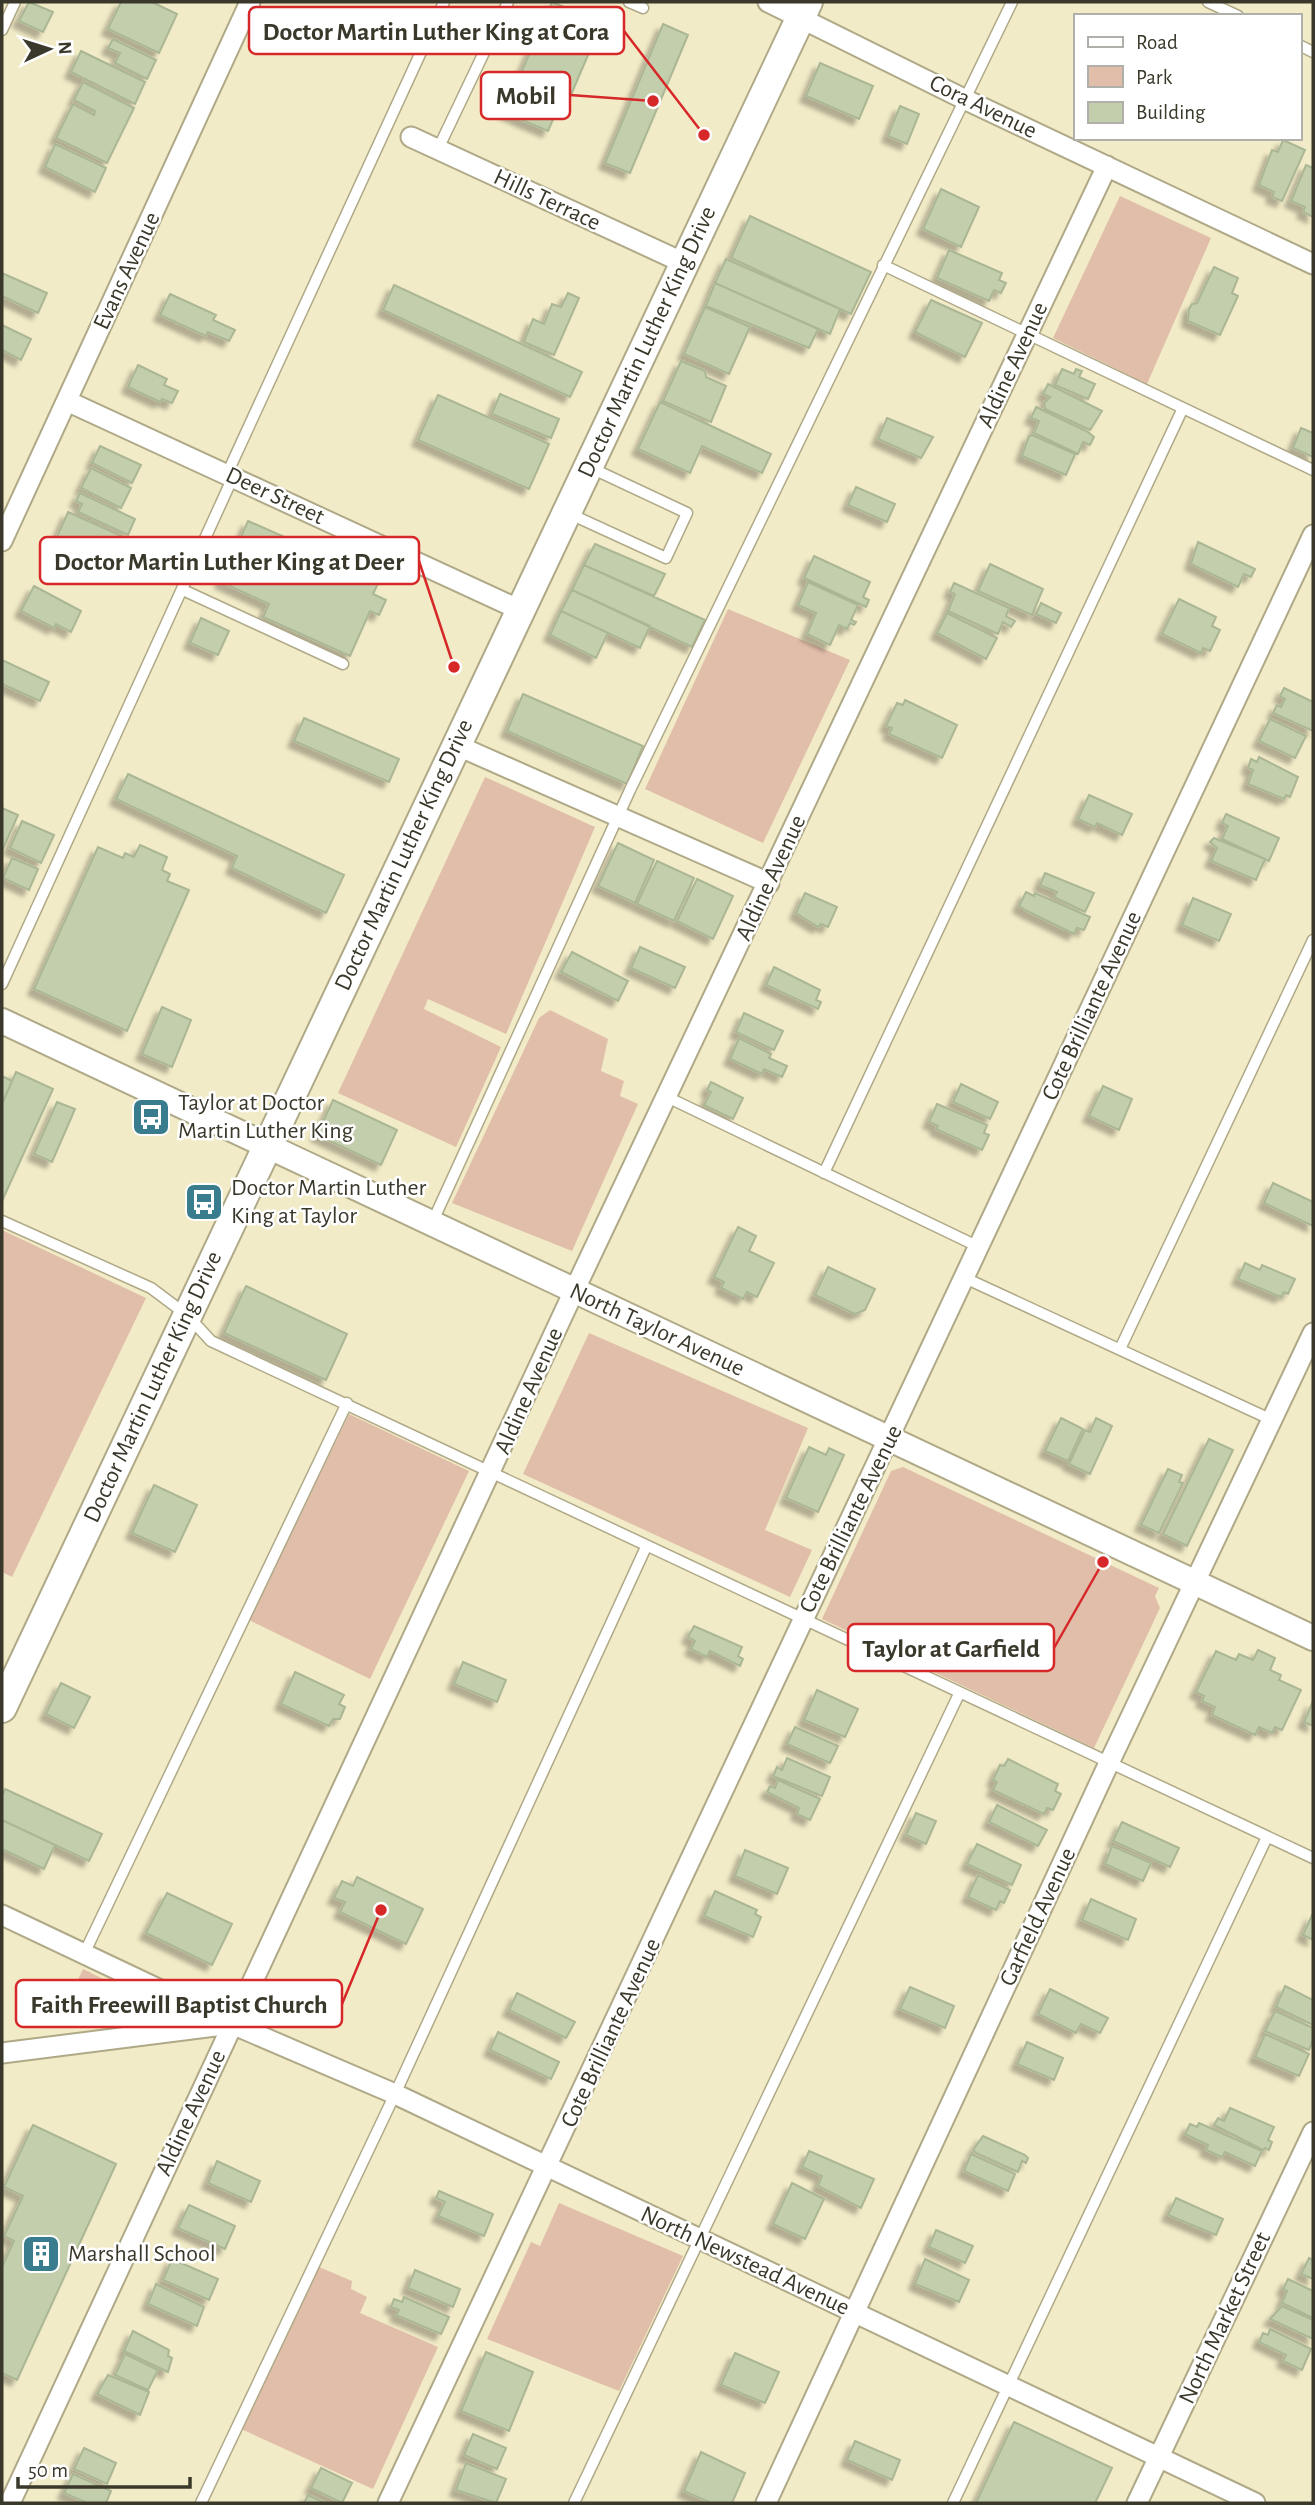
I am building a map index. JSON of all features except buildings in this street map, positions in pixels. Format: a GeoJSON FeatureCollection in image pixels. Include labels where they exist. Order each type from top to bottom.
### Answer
{"type":"FeatureCollection","features":[{"type":"Feature","properties":{"kind":"main road","name":"Doctor Martin Luther King Drive"},"geometry":{"type":"LineString","coordinates":[[2,1709],[804,9]]}},
{"type":"Feature","properties":{"kind":"street","name":"Evans Avenue"},"geometry":{"type":"LineString","coordinates":[[2,541],[250,2]]}},
{"type":"Feature","properties":{"kind":"street","name":"Cora Avenue"},"geometry":{"type":"LineString","coordinates":[[768,2],[804,9],[964,99],[1313,264]]}},
{"type":"Feature","properties":{"kind":"street","name":"Hills Terrace"},"geometry":{"type":"LineString","coordinates":[[411,137],[684,263]]}},
{"type":"Feature","properties":{"kind":"street","name":"Aldine Avenue"},"geometry":{"type":"LineString","coordinates":[[10,2503],[575,1291],[1107,166]]}},
{"type":"Feature","properties":{"kind":"street","name":"Deer Street"},"geometry":{"type":"LineString","coordinates":[[67,401],[520,610]]}},
{"type":"Feature","properties":{"kind":"street","name":"Cote Brilliante Avenue"},"geometry":{"type":"LineString","coordinates":[[388,2503],[548,2168],[802,1620],[1313,535]]}},
{"type":"Feature","properties":{"kind":"street"},"geometry":{"type":"LineString","coordinates":[[456,746],[769,883]]}},
{"type":"Feature","properties":{"kind":"street","name":"North Taylor Avenue"},"geometry":{"type":"LineString","coordinates":[[2,1021],[1313,1638]]}},
{"type":"Feature","properties":{"kind":"street","name":"Garfield Avenue"},"geometry":{"type":"LineString","coordinates":[[766,2503],[856,2314],[1108,1765],[1272,1419],[1309,1355],[1313,1333]]}},
{"type":"Feature","properties":{"kind":"street","name":"North Newstead Avenue"},"geometry":{"type":"LineString","coordinates":[[2,1915],[232,2024],[395,2094],[1255,2503]]}},
{"type":"Feature","properties":{"kind":"street"},"geometry":{"type":"LineString","coordinates":[[2,2053],[232,2024]]}},
{"type":"Feature","properties":{"kind":"street","name":"North Market Street"},"geometry":{"type":"LineString","coordinates":[[1138,2503],[1313,2132]]}},
{"type":"Feature","properties":{"kind":"lane"},"geometry":{"type":"LineString","coordinates":[[2,30],[15,2]]}},
{"type":"Feature","properties":{"kind":"lane"},"geometry":{"type":"LineString","coordinates":[[2,985],[183,590],[230,475],[444,2]]}},
{"type":"Feature","properties":{"kind":"lane"},"geometry":{"type":"LineString","coordinates":[[438,149],[508,2]]}},
{"type":"Feature","properties":{"kind":"lane"},"geometry":{"type":"LineString","coordinates":[[629,2],[643,8]]}},
{"type":"Feature","properties":{"kind":"lane"},"geometry":{"type":"LineString","coordinates":[[432,1223],[618,816],[1012,2]]}},
{"type":"Feature","properties":{"kind":"lane"},"geometry":{"type":"LineString","coordinates":[[1209,2],[1234,14]]}},
{"type":"Feature","properties":{"kind":"lane"},"geometry":{"type":"LineString","coordinates":[[883,265],[1313,470]]}},
{"type":"Feature","properties":{"kind":"lane"},"geometry":{"type":"LineString","coordinates":[[824,1173],[1183,408]]}},
{"type":"Feature","properties":{"kind":"lane"},"geometry":{"type":"LineString","coordinates":[[566,513],[666,558],[687,513],[589,467]]}},
{"type":"Feature","properties":{"kind":"lane"},"geometry":{"type":"LineString","coordinates":[[183,590],[343,664]]}},
{"type":"Feature","properties":{"kind":"lane"},"geometry":{"type":"LineString","coordinates":[[1120,1349],[1313,940]]}},
{"type":"Feature","properties":{"kind":"lane"},"geometry":{"type":"LineString","coordinates":[[667,1097],[979,1247]]}},
{"type":"Feature","properties":{"kind":"lane"},"geometry":{"type":"LineString","coordinates":[[2,1221],[151,1288],[187,1315],[211,1340],[347,1403],[491,1475],[1108,1765],[1313,1858]]}},
{"type":"Feature","properties":{"kind":"lane"},"geometry":{"type":"LineString","coordinates":[[965,1278],[1272,1419]]}},
{"type":"Feature","properties":{"kind":"lane"},"geometry":{"type":"LineString","coordinates":[[84,1954],[347,1403]]}},
{"type":"Feature","properties":{"kind":"lane"},"geometry":{"type":"LineString","coordinates":[[201,2503],[395,2094],[646,1547]]}},
{"type":"Feature","properties":{"kind":"lane"},"geometry":{"type":"LineString","coordinates":[[574,2503],[959,1694]]}},
{"type":"Feature","properties":{"kind":"lane"},"geometry":{"type":"LineString","coordinates":[[953,2503],[1268,1837]]}},
{"type":"Feature","properties":{"kind":"green space"},"geometry":{"type":"Polygon","coordinates":[[[1120,196],[1211,238],[1147,384],[1053,338],[1120,196]]]}},
{"type":"Feature","properties":{"kind":"green space"},"geometry":{"type":"Polygon","coordinates":[[[728,609],[850,660],[763,843],[645,789],[728,609]]]}},
{"type":"Feature","properties":{"kind":"green space"},"geometry":{"type":"Polygon","coordinates":[[[485,777],[595,827],[506,1034],[428,999],[424,1009],[501,1047],[456,1147],[338,1093],[485,777]]]}},
{"type":"Feature","properties":{"kind":"green space"},"geometry":{"type":"Polygon","coordinates":[[[550,1010],[608,1039],[601,1071],[624,1081],[620,1096],[638,1104],[572,1251],[452,1203],[539,1018],[550,1010]]]}},
{"type":"Feature","properties":{"kind":"green space"},"geometry":{"type":"Polygon","coordinates":[[[2,1230],[146,1298],[12,1577],[2,1572],[2,1230]]]}},
{"type":"Feature","properties":{"kind":"green space"},"geometry":{"type":"Polygon","coordinates":[[[589,1333],[808,1428],[765,1530],[812,1550],[790,1597],[523,1474],[589,1333]]]}},
{"type":"Feature","properties":{"kind":"green space"},"geometry":{"type":"Polygon","coordinates":[[[349,1414],[469,1471],[370,1679],[249,1620],[349,1414]]]}},
{"type":"Feature","properties":{"kind":"green space"},"geometry":{"type":"Polygon","coordinates":[[[903,1467],[1159,1588],[1155,1596],[1160,1608],[1094,1748],[822,1619],[891,1471],[903,1467]]]}},
{"type":"Feature","properties":{"kind":"green space"},"geometry":{"type":"Polygon","coordinates":[[[83,1969],[131,1993],[134,2001],[131,2014],[124,2019],[56,2026],[83,1969]]]}},
{"type":"Feature","properties":{"kind":"green space"},"geometry":{"type":"Polygon","coordinates":[[[559,2203],[683,2256],[619,2391],[487,2339],[531,2242],[540,2246],[559,2203]]]}},
{"type":"Feature","properties":{"kind":"green space"},"geometry":{"type":"Polygon","coordinates":[[[319,2267],[352,2281],[351,2289],[367,2297],[360,2313],[438,2347],[373,2489],[241,2429],[319,2267]]]}},
{"type":"Feature","properties":{"kind":"place","name":"Mobil"},"geometry":{"type":"Point","coordinates":[653,101]}},
{"type":"Feature","properties":{"kind":"place","name":"Doctor Martin Luther King at Cora"},"geometry":{"type":"Point","coordinates":[704,135]}},
{"type":"Feature","properties":{"kind":"place","name":"Doctor Martin Luther King at Deer"},"geometry":{"type":"Point","coordinates":[454,667]}},
{"type":"Feature","properties":{"kind":"place","name":"Taylor at Doctor Martin Luther King"},"geometry":{"type":"Point","coordinates":[151,1117]}},
{"type":"Feature","properties":{"kind":"place","name":"Doctor Martin Luther King at Taylor"},"geometry":{"type":"Point","coordinates":[204,1202]}},
{"type":"Feature","properties":{"kind":"place","name":"Taylor at Garfield"},"geometry":{"type":"Point","coordinates":[1103,1562]}},
{"type":"Feature","properties":{"kind":"place","name":"Faith Freewill Baptist Church"},"geometry":{"type":"Point","coordinates":[381,1910]}},
{"type":"Feature","properties":{"kind":"place","name":"Marshall School"},"geometry":{"type":"Point","coordinates":[41,2254]}}]}
